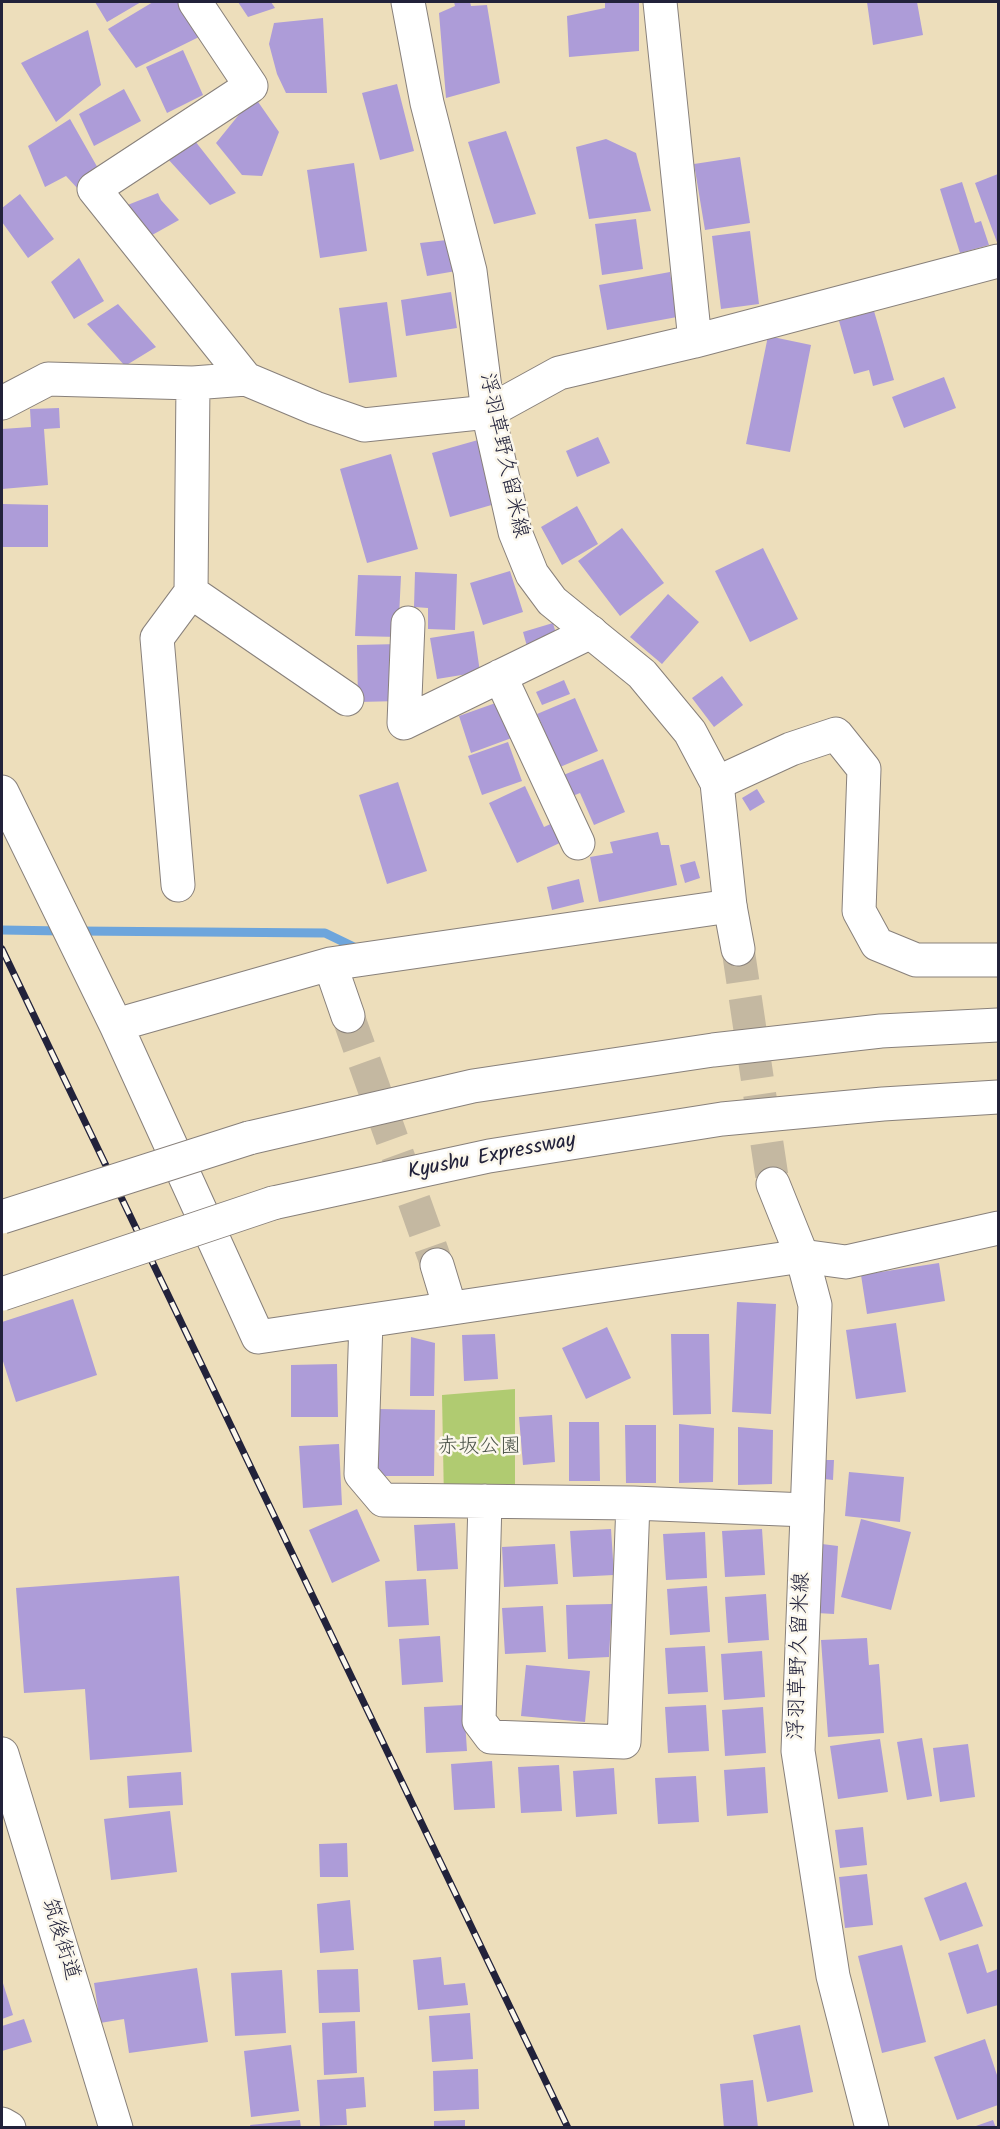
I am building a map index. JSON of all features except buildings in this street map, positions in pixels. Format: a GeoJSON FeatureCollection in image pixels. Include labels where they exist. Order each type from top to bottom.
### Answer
{"type":"FeatureCollection","features":[{"type":"Feature","properties":{"kind":"main road"},"geometry":{"type":"LineString","coordinates":[[195,2],[251,86],[94,189],[246,380]]}},
{"type":"Feature","properties":{"kind":"main road","name":"浮羽草野久留米線"},"geometry":{"type":"LineString","coordinates":[[408,2],[427,103],[470,271],[488,412],[515,532],[532,574],[552,601],[642,674],[690,732],[717,783],[730,906],[738,949]]}},
{"type":"Feature","properties":{"kind":"main road"},"geometry":{"type":"LineString","coordinates":[[660,2],[695,341]]}},
{"type":"Feature","properties":{"kind":"main road"},"geometry":{"type":"LineString","coordinates":[[2,403],[48,379],[192,383],[246,380],[364,425],[488,412],[559,373],[695,341],[999,261]]}},
{"type":"Feature","properties":{"kind":"main road"},"geometry":{"type":"LineString","coordinates":[[178,885],[157,638],[191,592],[192,383]]}},
{"type":"Feature","properties":{"kind":"main road"},"geometry":{"type":"LineString","coordinates":[[191,592],[347,699]]}},
{"type":"Feature","properties":{"kind":"main road"},"geometry":{"type":"LineString","coordinates":[[408,623],[404,723],[591,632]]}},
{"type":"Feature","properties":{"kind":"main road"},"geometry":{"type":"LineString","coordinates":[[500,676],[578,843]]}},
{"type":"Feature","properties":{"kind":"main road"},"geometry":{"type":"LineString","coordinates":[[717,783],[791,749],[836,734],[864,769],[859,911],[877,944],[916,960],[999,960]]}},
{"type":"Feature","properties":{"kind":"main road"},"geometry":{"type":"LineString","coordinates":[[2,792],[116,1025],[258,1337],[802,1256],[846,1262],[999,1228]]}},
{"type":"Feature","properties":{"kind":"main road"},"geometry":{"type":"LineString","coordinates":[[116,1025],[330,964],[730,906]]}},
{"type":"Feature","properties":{"kind":"main road"},"geometry":{"type":"LineString","coordinates":[[330,964],[348,1016]]}},
{"type":"Feature","properties":{"kind":"main road"},"geometry":{"type":"LineString","coordinates":[[2,1217],[249,1138],[473,1086],[712,1050],[881,1031],[999,1024]]}},
{"type":"Feature","properties":{"kind":"main road","name":"Kyushu Expressway"},"geometry":{"type":"LineString","coordinates":[[2,1294],[273,1203],[489,1156],[722,1119],[884,1104],[999,1097]]}},
{"type":"Feature","properties":{"kind":"main road","name":"浮羽草野久留米線"},"geometry":{"type":"LineString","coordinates":[[773,1184],[802,1256],[815,1305],[798,1751],[833,1976],[872,2127]]}},
{"type":"Feature","properties":{"kind":"main road"},"geometry":{"type":"LineString","coordinates":[[437,1265],[450,1308]]}},
{"type":"Feature","properties":{"kind":"main road"},"geometry":{"type":"LineString","coordinates":[[366,1321],[361,1474],[383,1500],[633,1503],[807,1510]]}},
{"type":"Feature","properties":{"kind":"main road"},"geometry":{"type":"LineString","coordinates":[[485,1502],[478,1721],[491,1737],[624,1742],[633,1503]]}},
{"type":"Feature","properties":{"kind":"main road","name":"筑後街道"},"geometry":{"type":"LineString","coordinates":[[2,1754],[116,2127]]}},
{"type":"Feature","properties":{"kind":"main road"},"geometry":{"type":"LineString","coordinates":[[2,2124],[9,2127]]}},
{"type":"Feature","properties":{"kind":"green space","name":"赤坂公園"},"geometry":{"type":"Polygon","coordinates":[[[515,1389],[515,1502],[444,1501],[442,1395],[515,1389]]]}},
{"type":"Feature","properties":{"kind":"waterway"},"geometry":{"type":"LineString","coordinates":[[2,930],[64,931]]}},
{"type":"Feature","properties":{"kind":"waterway"},"geometry":{"type":"LineString","coordinates":[[78,931],[325,933],[354,947]]}},
{"type":"Feature","properties":{"kind":"tunnel"},"geometry":{"type":"LineString","coordinates":[[738,949],[773,1184]]}},
{"type":"Feature","properties":{"kind":"tunnel"},"geometry":{"type":"LineString","coordinates":[[348,1016],[437,1265]]}},
{"type":"Feature","properties":{"kind":"railway"},"geometry":{"type":"LineString","coordinates":[[2,949],[568,2128]]}}]}
